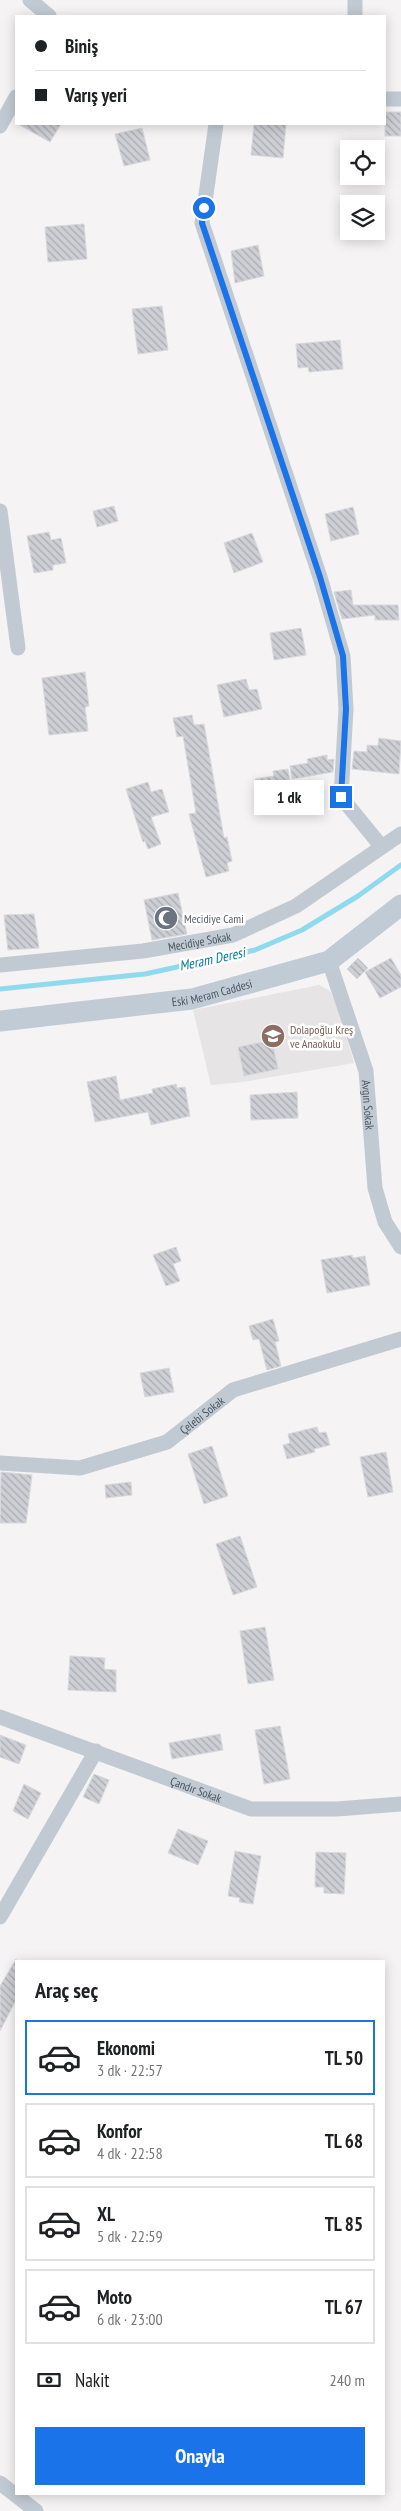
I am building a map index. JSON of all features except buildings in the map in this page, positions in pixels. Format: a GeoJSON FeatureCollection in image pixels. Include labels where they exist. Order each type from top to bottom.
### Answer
{"type":"FeatureCollection","features":[{"type":"Feature","properties":{"kind":"street"},"geometry":{"type":"LineString","coordinates":[[30,0],[47,15]]}},
{"type":"Feature","properties":{"kind":"street"},"geometry":{"type":"LineString","coordinates":[[355,15],[356,0]]}},
{"type":"Feature","properties":{"kind":"street"},"geometry":{"type":"LineString","coordinates":[[0,126],[15,99]]}},
{"type":"Feature","properties":{"kind":"street"},"geometry":{"type":"LineString","coordinates":[[386,99],[401,100]]}},
{"type":"Feature","properties":{"kind":"street"},"geometry":{"type":"LineString","coordinates":[[216,125],[202,223],[317,568],[343,656],[346,709],[341,797],[381,846]]}},
{"type":"Feature","properties":{"kind":"street"},"geometry":{"type":"LineString","coordinates":[[0,511],[18,648]]}},
{"type":"Feature","properties":{"kind":"street","name":"Mecidiye Sokak"},"geometry":{"type":"LineString","coordinates":[[0,965],[143,952],[233,935],[296,906],[401,834]]}},
{"type":"Feature","properties":{"kind":"street","name":"Eski Meram Caddesi"},"geometry":{"type":"LineString","coordinates":[[0,1021],[192,999],[329,961],[401,905]]}},
{"type":"Feature","properties":{"kind":"street","name":"Avgın Sokak"},"geometry":{"type":"LineString","coordinates":[[329,961],[366,1071],[375,1188],[385,1222],[401,1247]]}},
{"type":"Feature","properties":{"kind":"street","name":"Çelebi Sokak"},"geometry":{"type":"LineString","coordinates":[[0,1463],[80,1468],[167,1442],[233,1390],[401,1338]]}},
{"type":"Feature","properties":{"kind":"street","name":"Çandır Sokak"},"geometry":{"type":"LineString","coordinates":[[0,1716],[251,1809],[337,1809],[401,1804]]}},
{"type":"Feature","properties":{"kind":"street"},"geometry":{"type":"LineString","coordinates":[[0,1917],[96,1751]]}},
{"type":"Feature","properties":{"kind":"street"},"geometry":{"type":"LineString","coordinates":[[0,2483],[15,2495]]}},
{"type":"Feature","properties":{"kind":"street"},"geometry":{"type":"LineString","coordinates":[[15,2495],[36,2511]]}},
{"type":"Feature","properties":{"kind":"shaded area","name":"Dolapoğlu Kreş ve Anaokulu"},"geometry":{"type":"Polygon","coordinates":[[[319,985],[330,991],[337,1005],[354,1063],[243,1082],[211,1085],[193,1010],[319,985]]]}},
{"type":"Feature","properties":{"kind":"waterway","name":"Meram Deresi"},"geometry":{"type":"LineString","coordinates":[[0,989],[145,974],[255,950],[302,930],[358,896],[401,865]]}},
{"type":"Feature","properties":{"kind":"place","name":"Mecidiye Cami"},"geometry":{"type":"Point","coordinates":[166,918]}},
{"type":"Feature","properties":{"kind":"place","name":"Dolapoğlu Kreş ve Anaokulu"},"geometry":{"type":"Point","coordinates":[273,1036]}},
{"type":"Feature","properties":{"kind":"route"},"geometry":{"type":"LineString","coordinates":[[204,208],[202,223],[222,278],[320,577],[343,656],[346,709],[341,797]]}}]}
